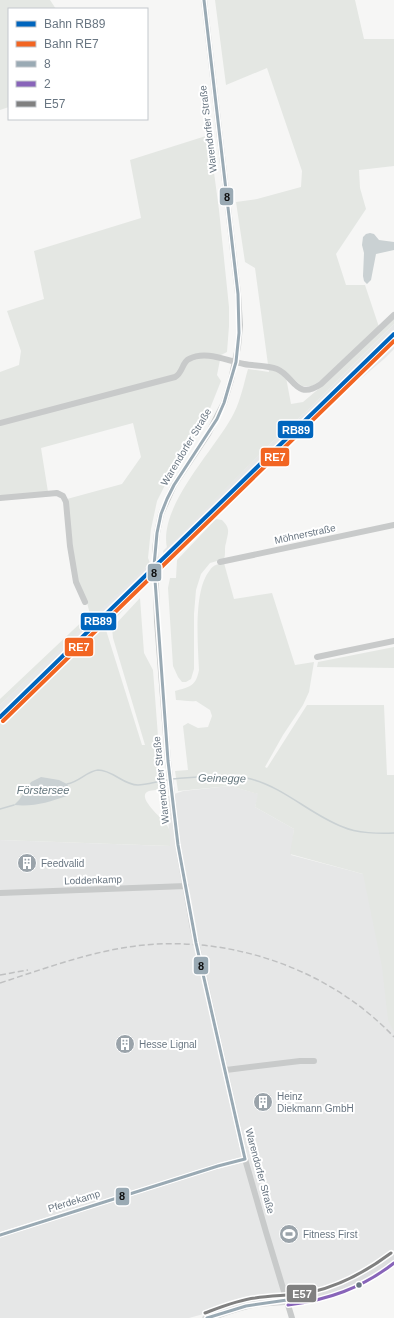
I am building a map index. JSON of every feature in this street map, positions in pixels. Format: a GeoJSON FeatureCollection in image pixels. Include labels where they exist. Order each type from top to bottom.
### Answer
{"type":"FeatureCollection","features":[{"type":"Feature","properties":{"kind":"main road"},"geometry":{"type":"LineString","coordinates":[[207,1318],[228,1310],[253,1304],[326,1293],[355,1283],[394,1257]]}},
{"type":"Feature","properties":{"kind":"street","name":"Warendorfer Straße"},"geometry":{"type":"LineString","coordinates":[[204,0],[238,294],[239,333],[236,362],[222,408],[208,434],[174,485],[161,514],[157,533],[154,566],[172,798],[196,943],[245,1159],[292,1318]]}},
{"type":"Feature","properties":{"kind":"street"},"geometry":{"type":"LineString","coordinates":[[0,424],[175,377],[179,375],[186,361],[190,358],[200,356],[211,356],[277,369],[301,388],[312,389],[321,384],[394,314]]}},
{"type":"Feature","properties":{"kind":"street"},"geometry":{"type":"LineString","coordinates":[[0,498],[57,493],[63,496],[66,502],[70,546],[76,582],[85,602]]}},
{"type":"Feature","properties":{"kind":"street","name":"Möhnerstraße"},"geometry":{"type":"LineString","coordinates":[[220,562],[394,525]]}},
{"type":"Feature","properties":{"kind":"street"},"geometry":{"type":"LineString","coordinates":[[317,657],[394,641]]}},
{"type":"Feature","properties":{"kind":"street","name":"Loddenkamp"},"geometry":{"type":"LineString","coordinates":[[0,893],[186,886]]}},
{"type":"Feature","properties":{"kind":"street"},"geometry":{"type":"LineString","coordinates":[[226,1070],[314,1061]]}},
{"type":"Feature","properties":{"kind":"street","name":"Pferdekamp"},"geometry":{"type":"LineString","coordinates":[[0,1235],[214,1167],[245,1159]]}},
{"type":"Feature","properties":{"kind":"shaded area"},"geometry":{"type":"Polygon","coordinates":[[[0,0],[50,0],[55,8],[8,8],[8,107],[0,110],[0,0]]]}},
{"type":"Feature","properties":{"kind":"shaded area"},"geometry":{"type":"Polygon","coordinates":[[[215,0],[355,0],[364,39],[394,39],[394,166],[359,170],[360,188],[366,209],[336,254],[346,285],[365,285],[379,327],[320,381],[312,386],[302,386],[285,372],[291,404],[303,402],[328,381],[394,316],[394,324],[309,409],[272,442],[167,548],[167,531],[171,514],[179,496],[234,413],[248,369],[269,372],[255,268],[245,262],[236,202],[257,199],[301,187],[302,171],[267,68],[226,85],[215,0]]]}},
{"type":"Feature","properties":{"kind":"shaded area"},"geometry":{"type":"Polygon","coordinates":[[[209,135],[219,210],[229,307],[227,352],[221,355],[217,375],[221,381],[205,421],[174,467],[157,501],[151,529],[148,558],[150,563],[0,705],[0,699],[90,614],[77,580],[67,499],[122,484],[141,457],[133,423],[41,448],[48,492],[0,496],[0,372],[19,365],[21,351],[7,311],[44,299],[34,251],[141,218],[130,160],[209,135]]]}},
{"type":"Feature","properties":{"kind":"shaded area"},"geometry":{"type":"Polygon","coordinates":[[[394,324],[394,349],[291,438],[164,560],[163,551],[272,442],[309,409],[394,324]]]}},
{"type":"Feature","properties":{"kind":"shaded area"},"geometry":{"type":"Polygon","coordinates":[[[216,519],[222,520],[228,528],[225,557],[224,559],[210,563],[201,574],[196,590],[194,614],[194,669],[191,679],[186,682],[182,682],[173,666],[168,588],[170,578],[176,578],[177,560],[216,519]]]}},
{"type":"Feature","properties":{"kind":"shaded area"},"geometry":{"type":"Polygon","coordinates":[[[224,563],[234,599],[272,593],[295,665],[314,662],[309,692],[303,705],[283,735],[265,767],[267,768],[307,705],[384,705],[387,775],[394,775],[394,1032],[388,1020],[382,967],[363,874],[290,854],[294,829],[255,807],[258,794],[230,786],[178,791],[175,771],[188,770],[183,726],[188,723],[198,728],[208,727],[212,716],[210,710],[196,701],[176,700],[175,691],[192,685],[198,675],[198,618],[201,590],[211,568],[224,563]]]}},
{"type":"Feature","properties":{"kind":"shaded area"},"geometry":{"type":"Polygon","coordinates":[[[148,566],[149,575],[130,595],[0,721],[0,705],[141,570],[148,566]]]}},
{"type":"Feature","properties":{"kind":"shaded area"},"geometry":{"type":"Polygon","coordinates":[[[130,595],[133,598],[106,630],[142,745],[145,745],[113,638],[112,628],[140,598],[144,653],[153,670],[162,789],[148,791],[145,795],[148,804],[169,829],[170,846],[0,840],[0,721],[130,595]]]}},
{"type":"Feature","properties":{"kind":"shaded area"},"geometry":{"type":"Polygon","coordinates":[[[394,647],[394,668],[317,667],[318,662],[394,647]]]}},
{"type":"Feature","properties":{"kind":"shaded area"},"geometry":{"type":"Polygon","coordinates":[[[230,786],[259,794],[255,807],[294,829],[291,855],[363,874],[394,874],[394,1250],[386,1258],[355,1278],[339,1284],[294,1294],[265,1297],[189,1318],[0,1318],[0,840],[169,846],[168,796],[183,791],[230,786]]]}},
{"type":"Feature","properties":{"kind":"water"},"geometry":{"type":"Polygon","coordinates":[[[370,233],[374,234],[379,240],[394,242],[394,250],[376,254],[371,280],[367,284],[364,281],[363,276],[364,253],[362,245],[363,237],[370,233]]]}},
{"type":"Feature","properties":{"kind":"water","name":"Förstersee"},"geometry":{"type":"Polygon","coordinates":[[[41,777],[59,780],[67,784],[70,790],[67,796],[35,805],[14,805],[31,782],[41,777]]]}},
{"type":"Feature","properties":{"kind":"waterway","name":"Geinegge"},"geometry":{"type":"LineString","coordinates":[[67,784],[90,772],[98,770],[108,772],[128,783],[138,785],[168,780]]}},
{"type":"Feature","properties":{"kind":"waterway","name":"Geinegge"},"geometry":{"type":"LineString","coordinates":[[172,779],[222,776],[251,779],[263,783],[287,795],[320,816],[348,829],[368,833],[394,833]]}},
{"type":"Feature","properties":{"kind":"waterway","name":"Geinegge"},"geometry":{"type":"LineString","coordinates":[[0,809],[14,805]]}},
{"type":"Feature","properties":{"kind":"railway"},"geometry":{"type":"LineString","coordinates":[[287,434],[372,362],[394,341]]}},
{"type":"Feature","properties":{"kind":"railway"},"geometry":{"type":"LineString","coordinates":[[0,983],[61,963],[122,948],[159,944],[196,945],[233,950],[269,959],[304,973],[336,990],[367,1012],[394,1037]]}},
{"type":"Feature","properties":{"kind":"railway"},"geometry":{"type":"LineString","coordinates":[[0,975],[28,970]]}},
{"type":"Feature","properties":{"kind":"rail line","name":"RB89"},"geometry":{"type":"LineString","coordinates":[[0,717],[394,334]]}},
{"type":"Feature","properties":{"kind":"rail line","name":"RE7"},"geometry":{"type":"LineString","coordinates":[[3,721],[394,341]]}},
{"type":"Feature","properties":{"kind":"transit line","name":"8"},"geometry":{"type":"LineString","coordinates":[[204,0],[238,294],[239,333],[236,362],[224,403],[217,419],[174,485],[161,514],[157,533],[154,566],[168,761],[178,845],[196,943],[245,1159]]}},
{"type":"Feature","properties":{"kind":"transit line","name":"8"},"geometry":{"type":"LineString","coordinates":[[0,1235],[218,1166],[245,1159]]}},
{"type":"Feature","properties":{"kind":"transit line","name":"E57"},"geometry":{"type":"LineString","coordinates":[[205,1313],[242,1300],[291,1295],[323,1289],[354,1277],[391,1253]]}},
{"type":"Feature","properties":{"kind":"transit line","name":"2"},"geometry":{"type":"LineString","coordinates":[[288,1305],[317,1300],[344,1292],[370,1279],[394,1263]]}},
{"type":"Feature","properties":{"kind":"transit line","name":"8"},"geometry":{"type":"LineString","coordinates":[[207,1318],[246,1306],[287,1300]]}},
{"type":"Feature","properties":{"kind":"place","name":"Feedvalid"},"geometry":{"type":"Point","coordinates":[27,863]}},
{"type":"Feature","properties":{"kind":"place","name":"Hesse Lignal"},"geometry":{"type":"Point","coordinates":[125,1044]}},
{"type":"Feature","properties":{"kind":"place","name":"Heinz Diekmann GmbH"},"geometry":{"type":"Point","coordinates":[263,1102]}},
{"type":"Feature","properties":{"kind":"place","name":"Fitness First"},"geometry":{"type":"Point","coordinates":[289,1234]}}]}
